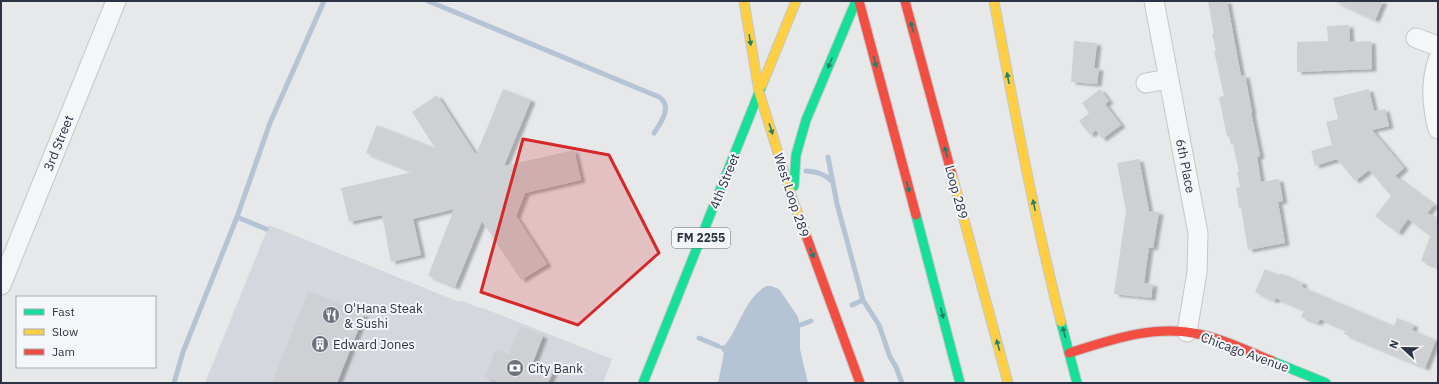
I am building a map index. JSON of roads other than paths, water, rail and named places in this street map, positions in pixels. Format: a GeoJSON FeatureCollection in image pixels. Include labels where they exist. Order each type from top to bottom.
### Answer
{"type":"FeatureCollection","features":[{"type":"Feature","properties":{"kind":"main road","name":"West Loop 289"},"geometry":{"type":"LineString","coordinates":[[744,1],[759,92],[793,201],[860,383]]}},
{"type":"Feature","properties":{"kind":"main road","name":"4th Street"},"geometry":{"type":"LineString","coordinates":[[643,383],[796,1]]}},
{"type":"Feature","properties":{"kind":"main road"},"geometry":{"type":"LineString","coordinates":[[793,201],[796,155],[806,120],[856,1]]}},
{"type":"Feature","properties":{"kind":"main road"},"geometry":{"type":"LineString","coordinates":[[859,1],[960,383]]}},
{"type":"Feature","properties":{"kind":"main road","name":"Loop 289"},"geometry":{"type":"LineString","coordinates":[[905,1],[1008,383]]}},
{"type":"Feature","properties":{"kind":"main road"},"geometry":{"type":"LineString","coordinates":[[990,1],[996,20]]}},
{"type":"Feature","properties":{"kind":"main road"},"geometry":{"type":"LineString","coordinates":[[994,1],[996,20],[1032,197],[1048,270],[1077,383]]}},
{"type":"Feature","properties":{"kind":"main road","name":"Chicago Avenue"},"geometry":{"type":"LineString","coordinates":[[1069,353],[1112,340],[1135,335],[1164,332],[1187,332],[1223,341],[1326,383]]}},
{"type":"Feature","properties":{"kind":"street","name":"3rd Street"},"geometry":{"type":"LineString","coordinates":[[1,285],[116,1]]}},
{"type":"Feature","properties":{"kind":"street","name":"6th Place"},"geometry":{"type":"LineString","coordinates":[[1154,1],[1198,233],[1197,272],[1187,332]]}},
{"type":"Feature","properties":{"kind":"street"},"geometry":{"type":"LineString","coordinates":[[1416,38],[1438,46]]}},
{"type":"Feature","properties":{"kind":"street"},"geometry":{"type":"LineString","coordinates":[[1438,60],[1432,92],[1434,113],[1438,129]]}},
{"type":"Feature","properties":{"kind":"street"},"geometry":{"type":"LineString","coordinates":[[1146,83],[1168,79]]}},
{"type":"Feature","properties":{"kind":"water"},"geometry":{"type":"Polygon","coordinates":[[[766,286],[779,289],[798,317],[800,327],[800,349],[808,383],[718,383],[724,353],[718,346],[725,345],[752,298],[766,286]]]}},
{"type":"Feature","properties":{"kind":"waterway"},"geometry":{"type":"LineString","coordinates":[[174,383],[183,352],[237,217],[270,123],[324,1]]}},
{"type":"Feature","properties":{"kind":"waterway"},"geometry":{"type":"LineString","coordinates":[[428,1],[659,97],[665,105],[665,110],[662,120],[654,133]]}},
{"type":"Feature","properties":{"kind":"waterway"},"geometry":{"type":"LineString","coordinates":[[828,157],[837,204],[863,300]]}},
{"type":"Feature","properties":{"kind":"waterway"},"geometry":{"type":"LineString","coordinates":[[806,171],[821,174],[833,182]]}},
{"type":"Feature","properties":{"kind":"waterway"},"geometry":{"type":"LineString","coordinates":[[237,217],[266,229]]}},
{"type":"Feature","properties":{"kind":"waterway"},"geometry":{"type":"LineString","coordinates":[[852,305],[863,300],[879,325],[890,357],[896,367],[902,383]]}},
{"type":"Feature","properties":{"kind":"waterway"},"geometry":{"type":"LineString","coordinates":[[800,325],[811,321]]}},
{"type":"Feature","properties":{"kind":"waterway"},"geometry":{"type":"LineString","coordinates":[[699,338],[718,346]]}},
{"type":"Feature","properties":{"kind":"place","name":"O'Hana Steak & Sushi"},"geometry":{"type":"Point","coordinates":[331,315]}},
{"type":"Feature","properties":{"kind":"place","name":"Edward Jones"},"geometry":{"type":"Point","coordinates":[320,344]}},
{"type":"Feature","properties":{"kind":"place","name":"City Bank"},"geometry":{"type":"Point","coordinates":[515,368]}}]}
